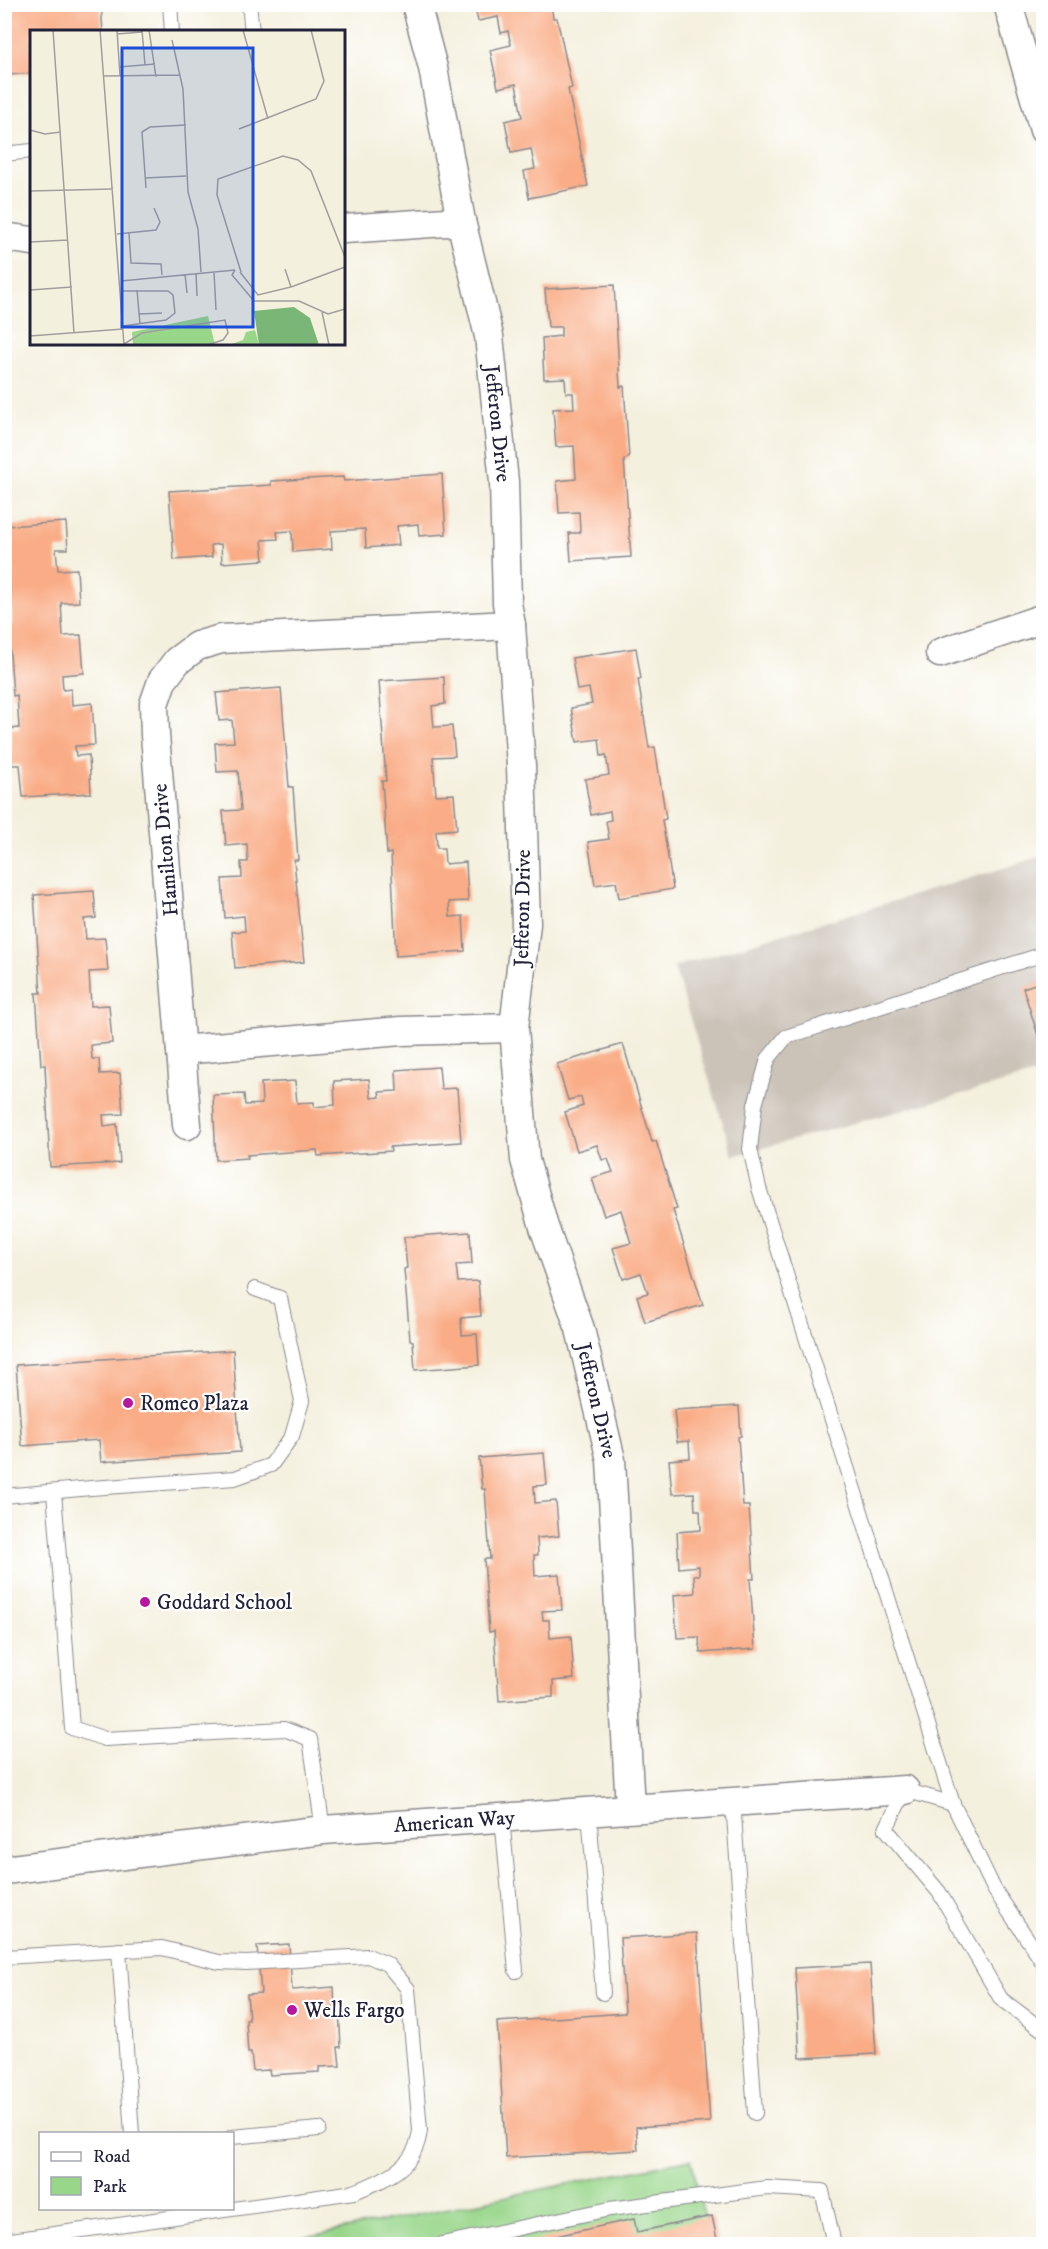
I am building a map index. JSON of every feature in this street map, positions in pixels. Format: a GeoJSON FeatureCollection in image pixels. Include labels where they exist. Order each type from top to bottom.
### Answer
{"type":"FeatureCollection","features":[{"type":"Feature","properties":{"kind":"street","name":"Jefferon Drive"},"geometry":{"type":"LineString","coordinates":[[416,4],[433,68],[461,221],[489,336],[504,482],[507,603],[511,625],[521,766],[526,924],[514,1028],[525,1160],[544,1227],[580,1329],[611,1460],[630,1808]]}},
{"type":"Feature","properties":{"kind":"street"},"geometry":{"type":"LineString","coordinates":[[1008,4],[1044,130]]}},
{"type":"Feature","properties":{"kind":"street"},"geometry":{"type":"LineString","coordinates":[[345,229],[461,221]]}},
{"type":"Feature","properties":{"kind":"street"},"geometry":{"type":"LineString","coordinates":[[4,237],[30,241]]}},
{"type":"Feature","properties":{"kind":"street"},"geometry":{"type":"LineString","coordinates":[[940,653],[1044,618]]}},
{"type":"Feature","properties":{"kind":"street","name":"Hamilton Drive"},"geometry":{"type":"LineString","coordinates":[[187,1125],[154,704],[162,681],[177,661],[197,646],[221,639],[511,625]]}},
{"type":"Feature","properties":{"kind":"street"},"geometry":{"type":"LineString","coordinates":[[181,1050],[401,1031],[514,1028]]}},
{"type":"Feature","properties":{"kind":"street","name":"American Way"},"geometry":{"type":"LineString","coordinates":[[4,1870],[323,1830],[905,1790]]}},
{"type":"Feature","properties":{"kind":"lane"},"geometry":{"type":"LineString","coordinates":[[170,4],[172,30]]}},
{"type":"Feature","properties":{"kind":"lane"},"geometry":{"type":"LineString","coordinates":[[249,4],[252,30]]}},
{"type":"Feature","properties":{"kind":"lane"},"geometry":{"type":"LineString","coordinates":[[4,154],[30,152]]}},
{"type":"Feature","properties":{"kind":"lane"},"geometry":{"type":"LineString","coordinates":[[1044,954],[786,1037],[768,1059],[755,1105],[750,1149],[759,1188],[953,1804],[994,1888],[1044,1964]]}},
{"type":"Feature","properties":{"kind":"lane"},"geometry":{"type":"LineString","coordinates":[[4,1497],[235,1478],[271,1465],[292,1436],[302,1401],[280,1298],[255,1289]]}},
{"type":"Feature","properties":{"kind":"lane"},"geometry":{"type":"LineString","coordinates":[[54,1492],[72,1728],[105,1739],[284,1729],[310,1739],[323,1830]]}},
{"type":"Feature","properties":{"kind":"lane"},"geometry":{"type":"LineString","coordinates":[[953,1804],[905,1790],[886,1829],[939,1892],[1001,1999],[1044,2031]]}},
{"type":"Feature","properties":{"kind":"lane"},"geometry":{"type":"LineString","coordinates":[[733,1801],[755,2113]]}},
{"type":"Feature","properties":{"kind":"lane"},"geometry":{"type":"LineString","coordinates":[[589,1812],[603,1993]]}},
{"type":"Feature","properties":{"kind":"lane"},"geometry":{"type":"LineString","coordinates":[[502,1817],[516,1971]]}},
{"type":"Feature","properties":{"kind":"lane"},"geometry":{"type":"LineString","coordinates":[[4,1957],[162,1948],[219,1962],[246,1963],[368,1956],[387,1964],[408,1989],[420,2130],[418,2145],[408,2162],[378,2183],[354,2192],[234,2205]]}},
{"type":"Feature","properties":{"kind":"lane"},"geometry":{"type":"LineString","coordinates":[[119,1950],[132,2132]]}},
{"type":"Feature","properties":{"kind":"lane"},"geometry":{"type":"LineString","coordinates":[[234,2137],[319,2129]]}},
{"type":"Feature","properties":{"kind":"lane"},"geometry":{"type":"LineString","coordinates":[[442,2244],[610,2209],[767,2188],[822,2190],[834,2244]]}},
{"type":"Feature","properties":{"kind":"lane"},"geometry":{"type":"LineString","coordinates":[[4,2241],[138,2216],[192,2210]]}},
{"type":"Feature","properties":{"kind":"shaded area"},"geometry":{"type":"Polygon","coordinates":[[[1043,856],[1043,1072],[733,1156],[674,967],[1043,856]]]}},
{"type":"Feature","properties":{"kind":"green space"},"geometry":{"type":"Polygon","coordinates":[[[691,2159],[711,2244],[271,2244],[691,2159]]]}},
{"type":"Feature","properties":{"kind":"building"},"geometry":{"type":"Polygon","coordinates":[[[4,4],[101,4],[103,30],[30,30],[30,73],[9,75],[4,4]]]}},
{"type":"Feature","properties":{"kind":"building"},"geometry":{"type":"Polygon","coordinates":[[[474,4],[551,4],[553,18],[557,18],[572,88],[568,89],[588,186],[529,198],[524,171],[535,169],[531,149],[511,153],[505,121],[522,117],[516,84],[498,88],[490,50],[511,45],[508,31],[501,33],[498,17],[478,21],[474,4]]]}},
{"type":"Feature","properties":{"kind":"building"},"geometry":{"type":"Polygon","coordinates":[[[614,285],[620,387],[624,386],[629,458],[624,459],[631,557],[571,561],[569,533],[580,533],[579,512],[559,513],[557,481],[576,479],[574,446],[556,447],[553,409],[574,408],[573,393],[566,393],[565,378],[544,379],[542,338],[561,336],[561,327],[548,327],[545,289],[614,285]]]}},
{"type":"Feature","properties":{"kind":"building"},"geometry":{"type":"Polygon","coordinates":[[[442,474],[446,534],[419,536],[418,524],[397,526],[399,545],[366,548],[365,529],[331,531],[332,549],[293,552],[292,531],[277,532],[278,539],[262,540],[264,560],[222,563],[221,544],[211,545],[212,557],[174,560],[169,491],[271,485],[271,481],[343,477],[344,481],[442,474]]]}},
{"type":"Feature","properties":{"kind":"building"},"geometry":{"type":"Polygon","coordinates":[[[66,522],[68,549],[56,549],[58,570],[77,569],[79,602],[61,603],[63,636],[81,635],[84,673],[62,675],[63,690],[71,689],[72,705],[92,703],[95,745],[75,746],[76,756],[89,755],[91,793],[23,797],[20,765],[12,765],[10,729],[19,728],[17,695],[13,696],[8,624],[12,624],[6,526],[66,522]]]}},
{"type":"Feature","properties":{"kind":"building"},"geometry":{"type":"Polygon","coordinates":[[[636,648],[641,679],[638,679],[649,748],[655,747],[666,819],[662,820],[673,889],[619,898],[616,882],[595,885],[588,842],[609,839],[606,821],[611,820],[610,811],[591,815],[585,779],[609,775],[606,755],[601,756],[599,739],[577,742],[571,708],[592,704],[589,688],[577,690],[572,658],[636,648]]]}},
{"type":"Feature","properties":{"kind":"building"},"geometry":{"type":"Polygon","coordinates":[[[444,677],[445,704],[432,706],[434,727],[452,726],[455,756],[433,757],[436,795],[454,794],[457,829],[436,831],[437,848],[444,848],[445,864],[466,862],[468,901],[449,902],[450,917],[463,916],[465,951],[396,956],[391,853],[387,854],[382,781],[386,781],[379,681],[444,677]]]}},
{"type":"Feature","properties":{"kind":"building"},"geometry":{"type":"Polygon","coordinates":[[[281,688],[289,787],[293,787],[298,860],[294,860],[304,962],[235,968],[232,932],[245,931],[244,916],[225,918],[222,879],[242,878],[241,862],[248,862],[247,844],[226,846],[223,811],[241,810],[238,771],[217,772],[215,743],[234,742],[232,720],[219,721],[216,693],[281,688]]]}},
{"type":"Feature","properties":{"kind":"building"},"geometry":{"type":"Polygon","coordinates":[[[94,891],[96,918],[84,919],[86,939],[105,938],[108,971],[89,972],[91,1006],[109,1005],[112,1043],[91,1045],[92,1059],[99,1059],[100,1074],[120,1073],[123,1114],[103,1115],[104,1126],[117,1124],[120,1163],[50,1167],[45,1065],[41,1065],[36,993],[41,993],[34,895],[94,891]]]}},
{"type":"Feature","properties":{"kind":"building"},"geometry":{"type":"Polygon","coordinates":[[[1044,981],[1044,1051],[1043,1051],[1023,988],[1044,981]]]}},
{"type":"Feature","properties":{"kind":"building"},"geometry":{"type":"Polygon","coordinates":[[[623,1044],[652,1142],[656,1141],[677,1209],[673,1210],[703,1305],[645,1322],[637,1296],[648,1293],[641,1273],[623,1279],[613,1248],[631,1243],[621,1210],[604,1216],[592,1178],[613,1172],[608,1159],[602,1160],[597,1145],[577,1151],[565,1112],[583,1106],[581,1097],[568,1100],[557,1064],[623,1044]]]}},
{"type":"Feature","properties":{"kind":"building"},"geometry":{"type":"Polygon","coordinates":[[[439,1067],[441,1089],[457,1088],[461,1142],[390,1147],[391,1151],[318,1156],[317,1150],[247,1155],[248,1158],[216,1160],[213,1095],[244,1094],[245,1105],[262,1104],[261,1083],[295,1081],[297,1103],[314,1102],[314,1107],[335,1105],[334,1081],[369,1079],[371,1098],[380,1097],[379,1092],[397,1091],[396,1070],[439,1067]]]}},
{"type":"Feature","properties":{"kind":"building"},"geometry":{"type":"Polygon","coordinates":[[[470,1232],[472,1264],[456,1265],[458,1282],[478,1281],[481,1316],[461,1318],[462,1335],[477,1334],[479,1365],[415,1370],[404,1269],[407,1268],[404,1237],[470,1232]]]}},
{"type":"Feature","properties":{"kind":"building","name":"Romeo Plaza"},"geometry":{"type":"Polygon","coordinates":[[[233,1350],[240,1452],[101,1462],[99,1440],[22,1446],[16,1365],[233,1350]]]}},
{"type":"Feature","properties":{"kind":"building"},"geometry":{"type":"Polygon","coordinates":[[[739,1406],[741,1436],[738,1437],[743,1506],[749,1506],[754,1579],[750,1579],[755,1649],[700,1653],[699,1637],[677,1638],[674,1595],[695,1593],[694,1575],[699,1575],[699,1566],[679,1568],[677,1532],[701,1530],[700,1510],[695,1510],[694,1493],[672,1494],[669,1460],[690,1458],[689,1441],[677,1442],[674,1410],[739,1406]]]}},
{"type":"Feature","properties":{"kind":"building"},"geometry":{"type":"Polygon","coordinates":[[[544,1453],[547,1485],[534,1486],[535,1503],[556,1501],[559,1536],[537,1538],[538,1555],[534,1555],[535,1576],[559,1574],[562,1610],[542,1611],[543,1620],[549,1620],[550,1638],[571,1636],[574,1679],[553,1681],[553,1697],[499,1701],[494,1631],[489,1632],[484,1559],[490,1559],[485,1489],[482,1489],[479,1458],[544,1453]]]}},
{"type":"Feature","properties":{"kind":"building"},"geometry":{"type":"Polygon","coordinates":[[[697,1933],[710,2122],[636,2127],[638,2150],[506,2158],[497,2022],[625,2013],[620,1938],[697,1933]]]}},
{"type":"Feature","properties":{"kind":"building","name":"Wells Fargo"},"geometry":{"type":"Polygon","coordinates":[[[289,1944],[292,1990],[334,1987],[335,2010],[339,2009],[340,2066],[319,2067],[319,2072],[270,2075],[269,2070],[253,2071],[251,2053],[248,2053],[247,1994],[261,1993],[257,1946],[289,1944]]]}},
{"type":"Feature","properties":{"kind":"building"},"geometry":{"type":"Polygon","coordinates":[[[870,1964],[876,2054],[800,2058],[795,1968],[870,1964]]]}},
{"type":"Feature","properties":{"kind":"building"},"geometry":{"type":"Polygon","coordinates":[[[712,2216],[718,2244],[519,2244],[634,2219],[637,2232],[712,2216]]]}},
{"type":"Feature","properties":{"kind":"place","name":"Romeo Plaza"},"geometry":{"type":"Point","coordinates":[128,1403]}},
{"type":"Feature","properties":{"kind":"place","name":"Goddard School"},"geometry":{"type":"Point","coordinates":[145,1602]}},
{"type":"Feature","properties":{"kind":"place","name":"Wells Fargo"},"geometry":{"type":"Point","coordinates":[292,2010]}}]}
